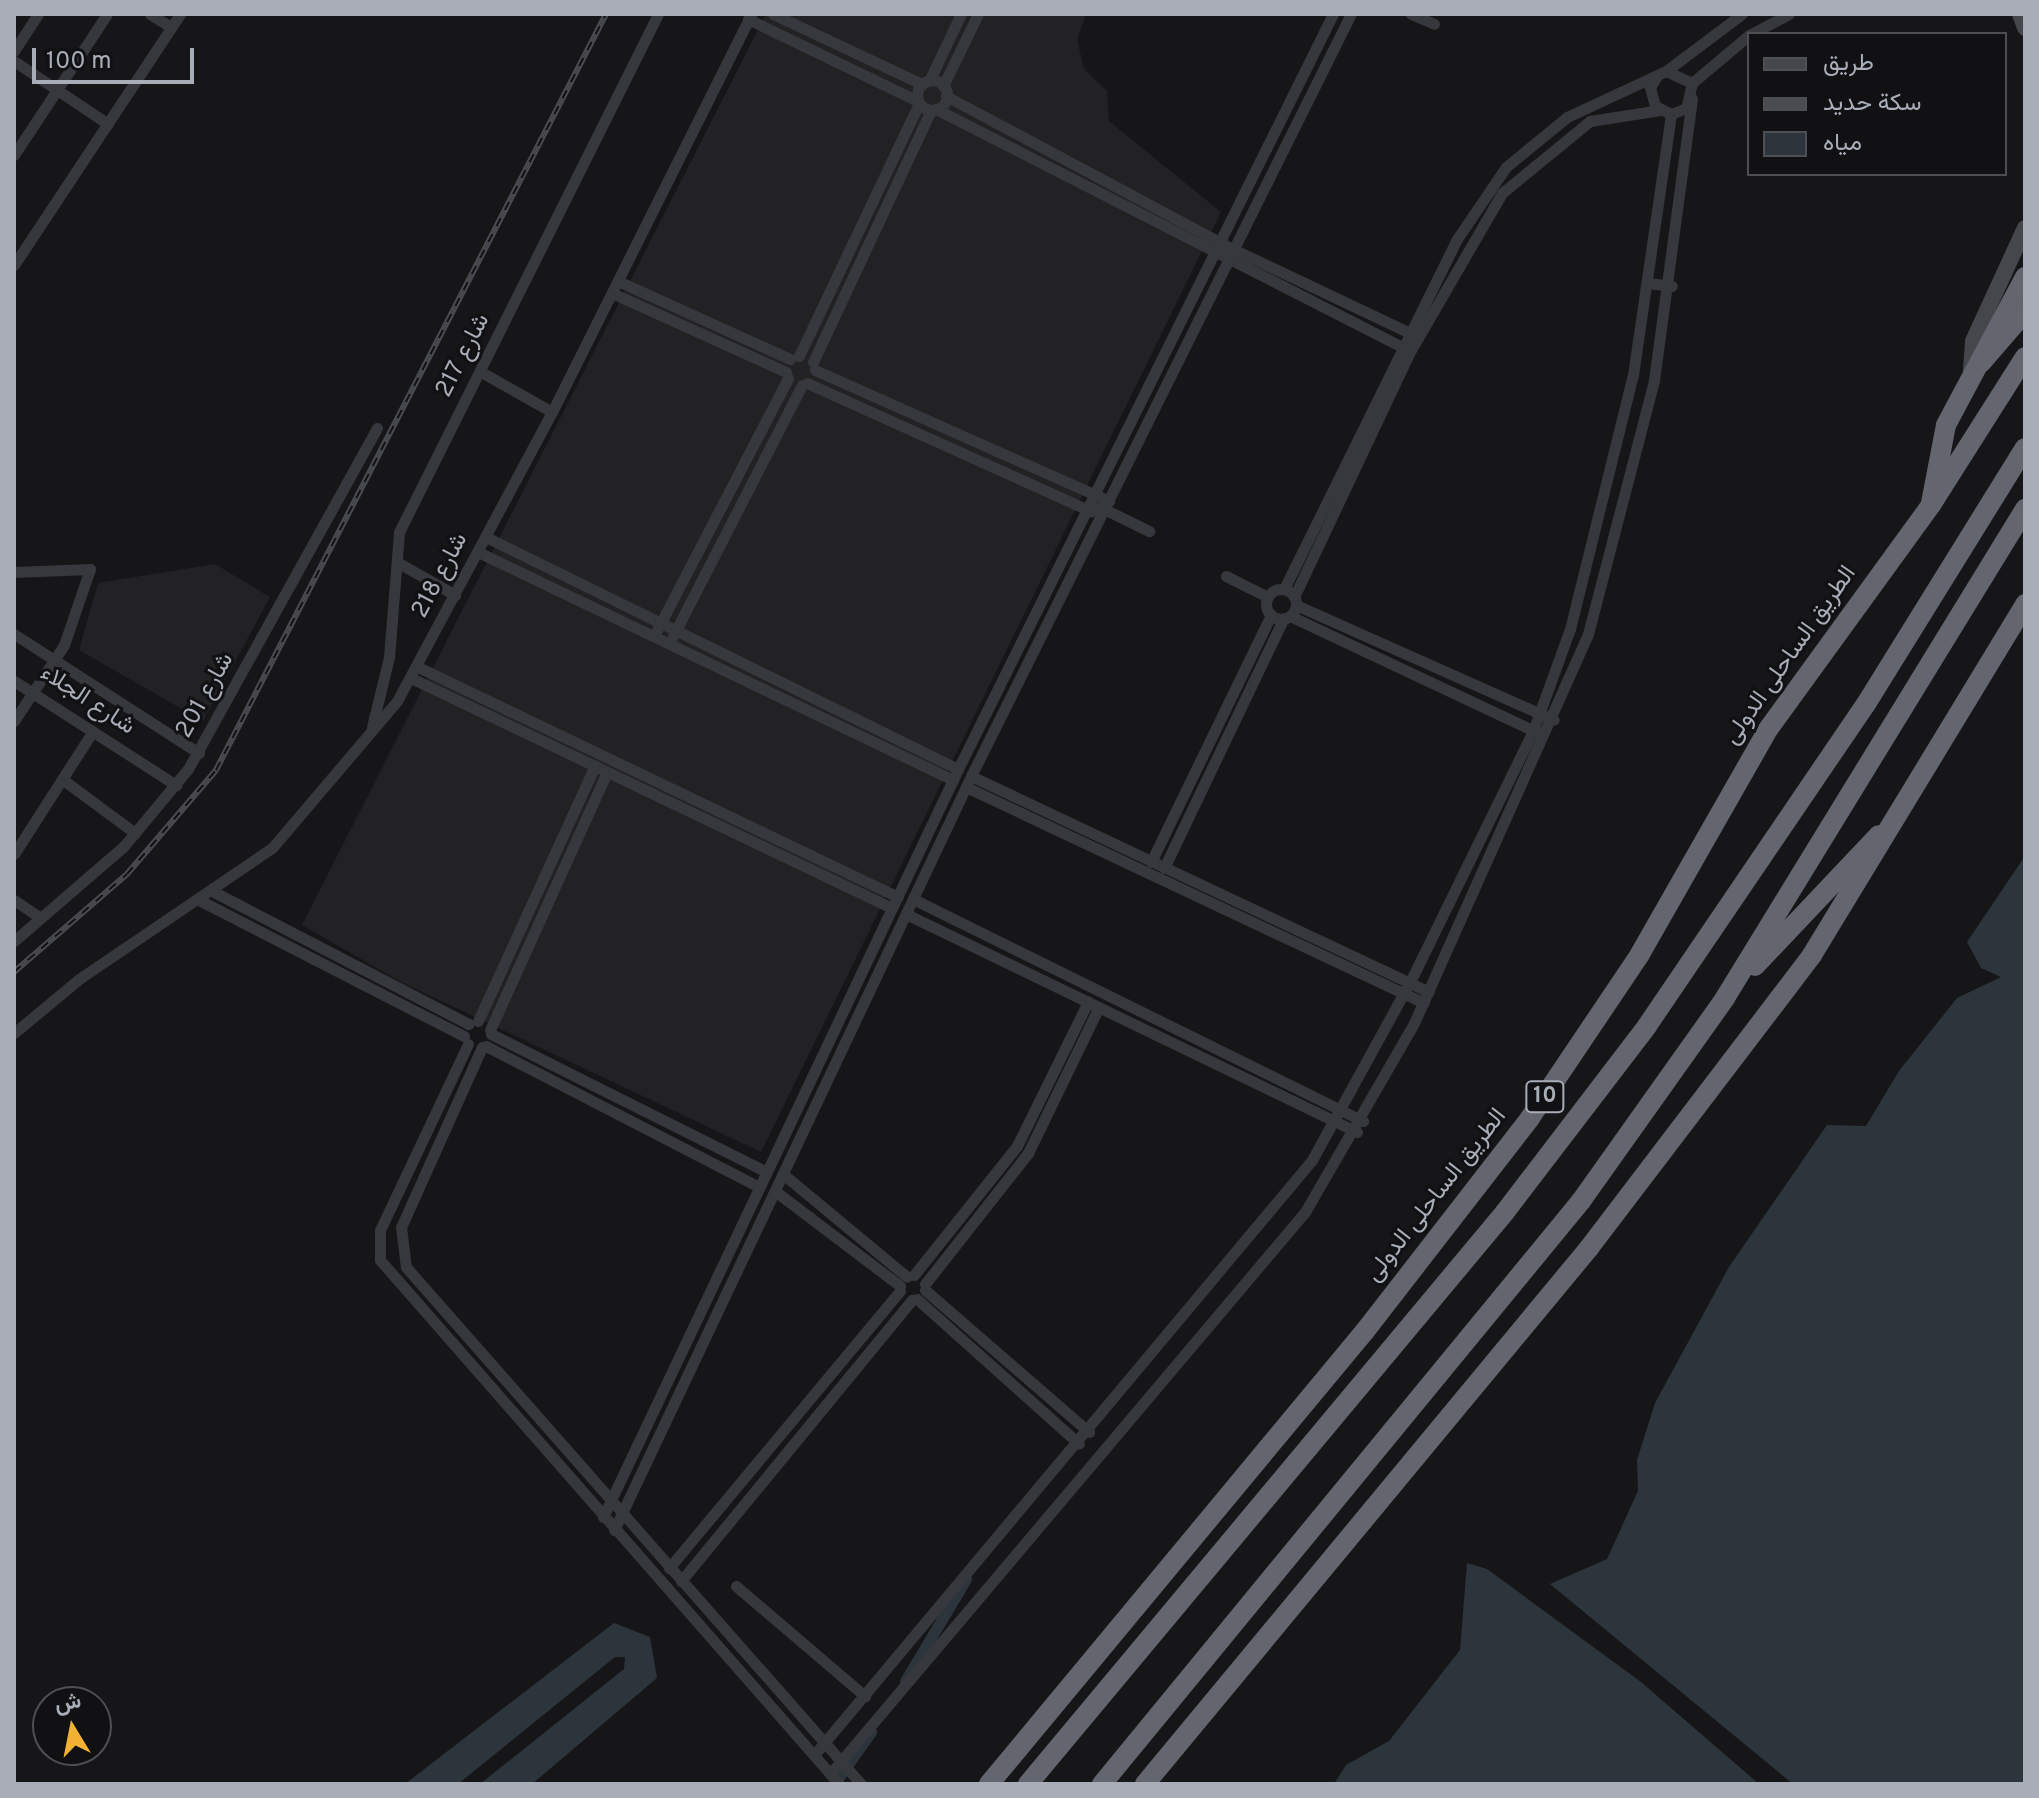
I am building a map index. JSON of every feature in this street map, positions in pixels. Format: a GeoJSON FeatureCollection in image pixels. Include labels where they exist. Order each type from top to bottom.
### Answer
{"type":"FeatureCollection","features":[{"type":"Feature","properties":{"kind":"highway"},"geometry":{"type":"LineString","coordinates":[[1931,505],[1936,456],[1971,370],[2025,277]]}},
{"type":"Feature","properties":{"kind":"highway"},"geometry":{"type":"LineString","coordinates":[[1971,370],[2005,342],[2025,312]]}},
{"type":"Feature","properties":{"kind":"highway","name":"الطريق الساحلى الدولى"},"geometry":{"type":"LineString","coordinates":[[989,1784],[1365,1331],[1537,1108],[1640,954],[1769,728],[1931,505],[2025,357]]}},
{"type":"Feature","properties":{"kind":"highway","name":"10"},"geometry":{"type":"LineString","coordinates":[[1028,1784],[1505,1212],[1647,1026],[1866,704],[2025,448]]}},
{"type":"Feature","properties":{"kind":"highway"},"geometry":{"type":"LineString","coordinates":[[1102,1784],[1581,1201],[1725,998],[2025,509]]}},
{"type":"Feature","properties":{"kind":"highway"},"geometry":{"type":"LineString","coordinates":[[1145,1784],[1589,1248],[1840,916],[2025,604]]}},
{"type":"Feature","properties":{"kind":"highway"},"geometry":{"type":"LineString","coordinates":[[1725,998],[1896,818]]}},
{"type":"Feature","properties":{"kind":"street"},"geometry":{"type":"LineString","coordinates":[[14,51],[38,14]]}},
{"type":"Feature","properties":{"kind":"street"},"geometry":{"type":"LineString","coordinates":[[14,155],[107,14]]}},
{"type":"Feature","properties":{"kind":"street"},"geometry":{"type":"LineString","coordinates":[[150,14],[171,27]]}},
{"type":"Feature","properties":{"kind":"street"},"geometry":{"type":"LineString","coordinates":[[16,258],[180,14]]}},
{"type":"Feature","properties":{"kind":"street","name":"شارع 217"},"geometry":{"type":"LineString","coordinates":[[370,736],[387,674],[399,532],[658,14]]}},
{"type":"Feature","properties":{"kind":"street"},"geometry":{"type":"LineString","coordinates":[[773,14],[945,91],[1217,247],[1406,348]]}},
{"type":"Feature","properties":{"kind":"street"},"geometry":{"type":"LineString","coordinates":[[654,636],[787,375],[961,14]]}},
{"type":"Feature","properties":{"kind":"street"},"geometry":{"type":"LineString","coordinates":[[670,644],[814,366],[945,91],[978,14]]}},
{"type":"Feature","properties":{"kind":"street"},"geometry":{"type":"LineString","coordinates":[[603,1517],[1089,501],[1333,14]]}},
{"type":"Feature","properties":{"kind":"street"},"geometry":{"type":"LineString","coordinates":[[614,1530],[969,782],[1351,14]]}},
{"type":"Feature","properties":{"kind":"street"},"geometry":{"type":"LineString","coordinates":[[1411,14],[1434,24]]}},
{"type":"Feature","properties":{"kind":"street"},"geometry":{"type":"LineString","coordinates":[[1414,335],[1457,239],[1524,147],[1567,117],[1661,73],[1742,14]]}},
{"type":"Feature","properties":{"kind":"street"},"geometry":{"type":"LineString","coordinates":[[1756,32],[1789,14]]}},
{"type":"Feature","properties":{"kind":"street"},"geometry":{"type":"LineString","coordinates":[[2020,14],[2025,28]]}},
{"type":"Feature","properties":{"kind":"street"},"geometry":{"type":"LineString","coordinates":[[749,16],[934,110],[1217,247]]}},
{"type":"Feature","properties":{"kind":"street","name":"شارع 218"},"geometry":{"type":"LineString","coordinates":[[14,1033],[79,979],[212,891],[296,825],[370,736],[415,673],[552,412],[749,16]]}},
{"type":"Feature","properties":{"kind":"street"},"geometry":{"type":"LineString","coordinates":[[1692,83],[1747,37]]}},
{"type":"Feature","properties":{"kind":"street"},"geometry":{"type":"LineString","coordinates":[[14,61],[108,124]]}},
{"type":"Feature","properties":{"kind":"street"},"geometry":{"type":"LineString","coordinates":[[1661,73],[1692,83]]}},
{"type":"Feature","properties":{"kind":"street"},"geometry":{"type":"LineString","coordinates":[[814,1755],[1089,1432],[1336,1122],[1410,982],[1533,731],[1597,530],[1648,283],[1665,112],[1650,94],[1661,73]]}},
{"type":"Feature","properties":{"kind":"street"},"geometry":{"type":"LineString","coordinates":[[830,1774],[1228,1309],[1319,1193],[1357,1132],[1424,1003],[1547,737],[1613,550],[1672,286],[1692,83]]}},
{"type":"Feature","properties":{"kind":"street"},"geometry":{"type":"LineString","coordinates":[[1164,868],[1290,605],[1406,348],[1485,218],[1522,171],[1590,121],[1665,112],[1692,99]]}},
{"type":"Feature","properties":{"kind":"street"},"geometry":{"type":"LineString","coordinates":[[1971,370],[1973,341],[2025,228]]}},
{"type":"Feature","properties":{"kind":"street"},"geometry":{"type":"LineString","coordinates":[[1232,255],[1414,335]]}},
{"type":"Feature","properties":{"kind":"street"},"geometry":{"type":"LineString","coordinates":[[618,281],[814,366],[1149,531]]}},
{"type":"Feature","properties":{"kind":"street"},"geometry":{"type":"LineString","coordinates":[[1648,283],[1672,286]]}},
{"type":"Feature","properties":{"kind":"street"},"geometry":{"type":"LineString","coordinates":[[612,293],[804,384],[1089,501]]}},
{"type":"Feature","properties":{"kind":"street"},"geometry":{"type":"LineString","coordinates":[[481,372],[552,412]]}},
{"type":"Feature","properties":{"kind":"street","name":"شارع 201"},"geometry":{"type":"LineString","coordinates":[[14,941],[135,833],[199,753],[377,428]]}},
{"type":"Feature","properties":{"kind":"street"},"geometry":{"type":"LineString","coordinates":[[486,537],[748,666],[956,775]]}},
{"type":"Feature","properties":{"kind":"street"},"geometry":{"type":"LineString","coordinates":[[478,552],[741,678],[956,775]]}},
{"type":"Feature","properties":{"kind":"street"},"geometry":{"type":"LineString","coordinates":[[397,562],[455,595]]}},
{"type":"Feature","properties":{"kind":"street"},"geometry":{"type":"LineString","coordinates":[[14,572],[90,569],[55,661],[14,721]]}},
{"type":"Feature","properties":{"kind":"street"},"geometry":{"type":"LineString","coordinates":[[1226,576],[1554,720]]}},
{"type":"Feature","properties":{"kind":"street"},"geometry":{"type":"LineString","coordinates":[[1151,862],[1271,615],[1268,597]]}},
{"type":"Feature","properties":{"kind":"street"},"geometry":{"type":"LineString","coordinates":[[1271,615],[1290,605]]}},
{"type":"Feature","properties":{"kind":"street"},"geometry":{"type":"LineString","coordinates":[[1290,605],[1547,737]]}},
{"type":"Feature","properties":{"kind":"street"},"geometry":{"type":"LineString","coordinates":[[14,634],[199,753]]}},
{"type":"Feature","properties":{"kind":"street"},"geometry":{"type":"LineString","coordinates":[[741,678],[748,666]]}},
{"type":"Feature","properties":{"kind":"street"},"geometry":{"type":"LineString","coordinates":[[415,673],[895,902]]}},
{"type":"Feature","properties":{"kind":"street","name":"شارع الجلاء"},"geometry":{"type":"LineString","coordinates":[[14,681],[176,785]]}},
{"type":"Feature","properties":{"kind":"street"},"geometry":{"type":"LineString","coordinates":[[14,854],[93,731]]}},
{"type":"Feature","properties":{"kind":"street"},"geometry":{"type":"LineString","coordinates":[[556,740],[607,772],[688,804]]}},
{"type":"Feature","properties":{"kind":"street"},"geometry":{"type":"LineString","coordinates":[[595,765],[380,1230],[380,1260],[839,1784]]}},
{"type":"Feature","properties":{"kind":"street"},"geometry":{"type":"LineString","coordinates":[[607,772],[401,1227],[401,1258],[610,1501],[861,1784]]}},
{"type":"Feature","properties":{"kind":"street"},"geometry":{"type":"LineString","coordinates":[[62,779],[135,833]]}},
{"type":"Feature","properties":{"kind":"street"},"geometry":{"type":"LineString","coordinates":[[969,782],[1151,862],[1429,992]]}},
{"type":"Feature","properties":{"kind":"street"},"geometry":{"type":"LineString","coordinates":[[969,782],[1424,1003]]}},
{"type":"Feature","properties":{"kind":"street"},"geometry":{"type":"LineString","coordinates":[[212,891],[766,1172]]}},
{"type":"Feature","properties":{"kind":"street"},"geometry":{"type":"LineString","coordinates":[[913,899],[1363,1121]]}},
{"type":"Feature","properties":{"kind":"street"},"geometry":{"type":"LineString","coordinates":[[14,900],[41,918]]}},
{"type":"Feature","properties":{"kind":"street"},"geometry":{"type":"LineString","coordinates":[[199,900],[466,1040],[759,1187]]}},
{"type":"Feature","properties":{"kind":"street"},"geometry":{"type":"LineString","coordinates":[[906,914],[1357,1132]]}},
{"type":"Feature","properties":{"kind":"street"},"geometry":{"type":"LineString","coordinates":[[669,1568],[1017,1146],[1093,1005]]}},
{"type":"Feature","properties":{"kind":"street"},"geometry":{"type":"LineString","coordinates":[[681,1581],[919,1294],[1028,1153],[1093,1005]]}},
{"type":"Feature","properties":{"kind":"street"},"geometry":{"type":"LineString","coordinates":[[783,1174],[919,1294],[1089,1432]]}},
{"type":"Feature","properties":{"kind":"street"},"geometry":{"type":"LineString","coordinates":[[775,1191],[905,1282],[1079,1444]]}},
{"type":"Feature","properties":{"kind":"street"},"geometry":{"type":"LineString","coordinates":[[740,1227],[753,1238]]}},
{"type":"Feature","properties":{"kind":"street"},"geometry":{"type":"LineString","coordinates":[[736,1586],[865,1696]]}},
{"type":"Feature","properties":{"kind":"shaded area"},"geometry":{"type":"Polygon","coordinates":[[[766,14],[1086,14],[1077,39],[1084,69],[1107,91],[1109,121],[1221,212],[761,1152],[401,982],[302,925],[766,14]]]}},
{"type":"Feature","properties":{"kind":"shaded area"},"geometry":{"type":"Polygon","coordinates":[[[215,564],[270,597],[203,721],[79,650],[98,583],[215,564]]]}},
{"type":"Feature","properties":{"kind":"water"},"geometry":{"type":"Polygon","coordinates":[[[2025,856],[2025,1784],[1793,1784],[1550,1584],[1607,1559],[1638,1491],[1637,1460],[1655,1403],[1729,1267],[1827,1125],[1866,1126],[1899,1071],[1957,998],[2001,977],[1981,968],[1967,942],[2025,856]]]}},
{"type":"Feature","properties":{"kind":"water"},"geometry":{"type":"Polygon","coordinates":[[[1467,1563],[1487,1569],[1641,1682],[1759,1784],[1334,1784],[1346,1765],[1389,1741],[1460,1650],[1467,1563]]]}},
{"type":"Feature","properties":{"kind":"water"},"geometry":{"type":"Polygon","coordinates":[[[614,1623],[650,1637],[657,1678],[532,1784],[480,1784],[624,1669],[625,1657],[615,1657],[458,1784],[405,1784],[614,1623]]]}},
{"type":"Feature","properties":{"kind":"waterway"},"geometry":{"type":"LineString","coordinates":[[905,1681],[966,1579]]}},
{"type":"Feature","properties":{"kind":"waterway"},"geometry":{"type":"LineString","coordinates":[[834,1784],[871,1732]]}},
{"type":"Feature","properties":{"kind":"railway"},"geometry":{"type":"LineString","coordinates":[[14,972],[127,874],[216,770],[606,14]]}}]}
